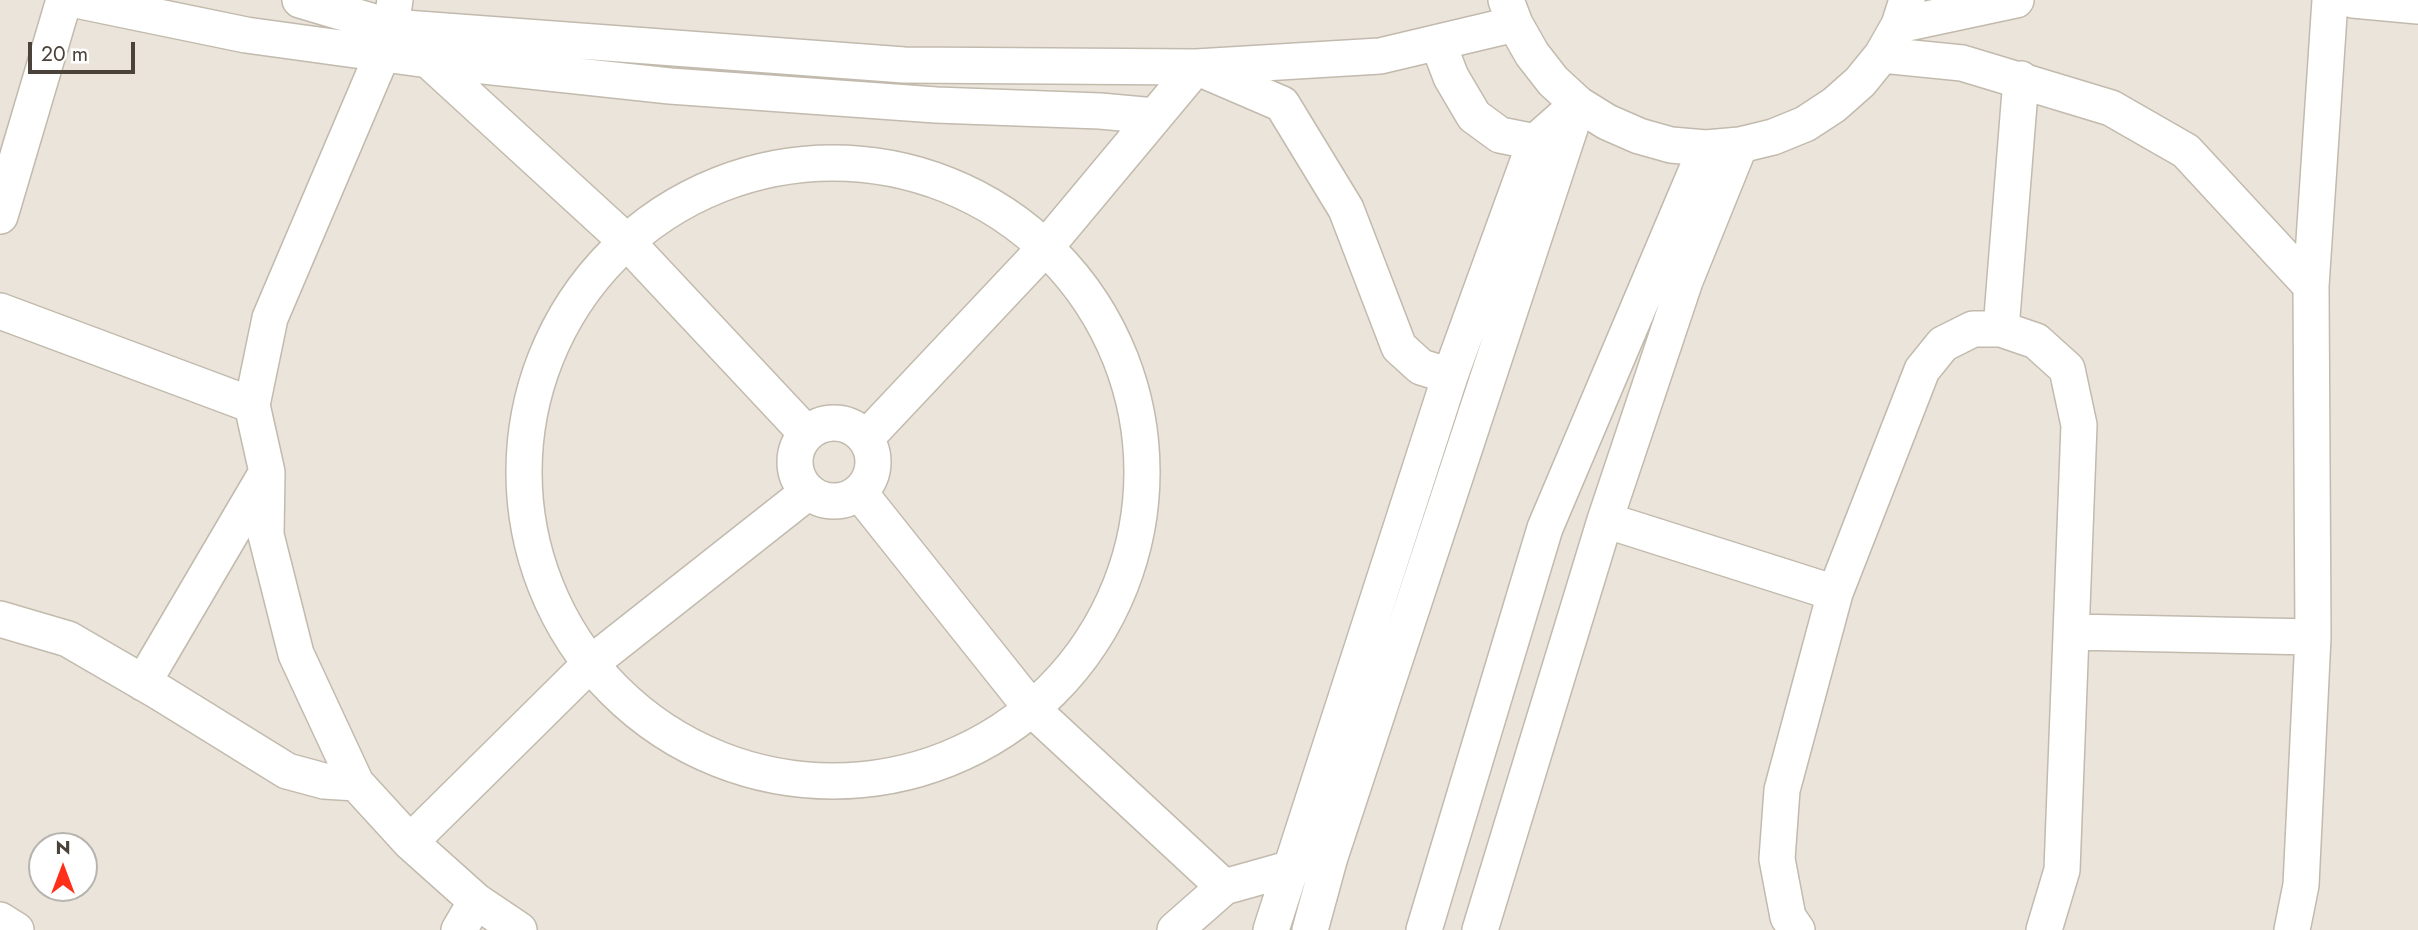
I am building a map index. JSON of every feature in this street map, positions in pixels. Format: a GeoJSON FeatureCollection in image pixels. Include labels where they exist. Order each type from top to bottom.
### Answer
{"type":"FeatureCollection","features":[{"type":"Feature","properties":{"kind":"street"},"geometry":{"type":"LineString","coordinates":[[0,216],[64,0]]}},
{"type":"Feature","properties":{"kind":"street"},"geometry":{"type":"LineString","coordinates":[[76,0],[246,35],[389,27],[904,65],[1196,67],[1380,56],[1438,43],[1511,12],[1532,54],[1578,104],[1607,122],[1639,136],[1671,145],[1706,148],[1740,145],[1773,137],[1805,124],[1834,105],[1860,82],[1882,55],[1903,12],[2016,0]]}},
{"type":"Feature","properties":{"kind":"street"},"geometry":{"type":"LineString","coordinates":[[300,0],[389,27],[428,60],[627,242],[806,433]]}},
{"type":"Feature","properties":{"kind":"street"},"geometry":{"type":"LineString","coordinates":[[2292,930],[2301,885],[2313,637],[2311,286],[2330,0]]}},
{"type":"Feature","properties":{"kind":"street"},"geometry":{"type":"LineString","coordinates":[[2353,0],[2418,6]]}},
{"type":"Feature","properties":{"kind":"street"},"geometry":{"type":"LineString","coordinates":[[389,27],[270,318],[252,405],[267,472],[266,535],[296,654],[356,783],[410,842],[467,915],[519,930]]}},
{"type":"Feature","properties":{"kind":"street"},"geometry":{"type":"LineString","coordinates":[[1438,43],[1451,77],[1474,116],[1500,135],[1535,142]]}},
{"type":"Feature","properties":{"kind":"street"},"geometry":{"type":"LineString","coordinates":[[1882,55],[1962,63],[2111,108],[2186,151],[2311,286]]}},
{"type":"Feature","properties":{"kind":"street"},"geometry":{"type":"LineString","coordinates":[[428,60],[684,87],[936,105],[1100,111],[1155,116]]}},
{"type":"Feature","properties":{"kind":"street"},"geometry":{"type":"LineString","coordinates":[[866,438],[1045,248],[1196,67]]}},
{"type":"Feature","properties":{"kind":"street"},"geometry":{"type":"LineString","coordinates":[[1196,67],[1282,104],[1346,209],[1399,347],[1421,367],[1450,376]]}},
{"type":"Feature","properties":{"kind":"street"},"geometry":{"type":"LineString","coordinates":[[2001,329],[2021,79]]}},
{"type":"Feature","properties":{"kind":"street"},"geometry":{"type":"LineString","coordinates":[[1271,930],[1450,376],[1535,142],[1578,104]]}},
{"type":"Feature","properties":{"kind":"street"},"geometry":{"type":"LineString","coordinates":[[1310,930],[1330,857],[1578,104]]}},
{"type":"Feature","properties":{"kind":"street"},"geometry":{"type":"LineString","coordinates":[[1487,925],[1605,520],[1685,281],[1740,145]]}},
{"type":"Feature","properties":{"kind":"street"},"geometry":{"type":"LineString","coordinates":[[1424,930],[1545,528],[1706,148]]}},
{"type":"Feature","properties":{"kind":"street"},"geometry":{"type":"LineString","coordinates":[[837,164],[913,174],[984,203],[1016,223],[1073,277],[1096,309],[1130,382],[1139,421],[1143,462],[1142,501],[1124,579],[1107,616],[1086,650],[1061,681],[1032,709],[986,740],[923,767],[884,777],[801,779],[761,772],[721,760],[684,742],[649,720],[618,694],[590,664],[566,629],[533,551],[526,509],[524,456],[536,383],[552,344],[597,273],[627,242],[668,212],[725,184],[761,172],[837,164]]}},
{"type":"Feature","properties":{"kind":"street"},"geometry":{"type":"LineString","coordinates":[[0,311],[252,405]]}},
{"type":"Feature","properties":{"kind":"street"},"geometry":{"type":"LineString","coordinates":[[1797,930],[1788,917],[1777,859],[1782,790],[1835,593],[1922,370],[1943,344],[1973,329],[2001,329],[2036,341],[2067,369],[2079,425],[2062,870],[2044,930]]}},
{"type":"Feature","properties":{"kind":"street"},"geometry":{"type":"LineString","coordinates":[[840,422],[855,428],[866,438],[873,452],[874,466],[869,481],[859,492],[847,499],[820,499],[808,492],[799,481],[794,468],[794,456],[806,433],[816,426],[840,422]]}},
{"type":"Feature","properties":{"kind":"street"},"geometry":{"type":"LineString","coordinates":[[143,683],[267,472]]}},
{"type":"Feature","properties":{"kind":"street"},"geometry":{"type":"LineString","coordinates":[[410,842],[590,664],[808,492]]}},
{"type":"Feature","properties":{"kind":"street"},"geometry":{"type":"LineString","coordinates":[[859,492],[1032,709],[1224,887]]}},
{"type":"Feature","properties":{"kind":"street"},"geometry":{"type":"LineString","coordinates":[[1605,520],[1835,593]]}},
{"type":"Feature","properties":{"kind":"street"},"geometry":{"type":"LineString","coordinates":[[0,619],[68,639],[286,771],[324,781],[356,783]]}},
{"type":"Feature","properties":{"kind":"street"},"geometry":{"type":"LineString","coordinates":[[2072,632],[2313,637]]}},
{"type":"Feature","properties":{"kind":"street"},"geometry":{"type":"LineString","coordinates":[[1175,930],[1224,887],[1330,857]]}},
{"type":"Feature","properties":{"kind":"street"},"geometry":{"type":"LineString","coordinates":[[0,920],[16,930]]}},
{"type":"Feature","properties":{"kind":"shaded area"},"geometry":{"type":"Polygon","coordinates":[[[0,0],[2418,0],[2418,930],[0,930],[0,0]]]}}]}
